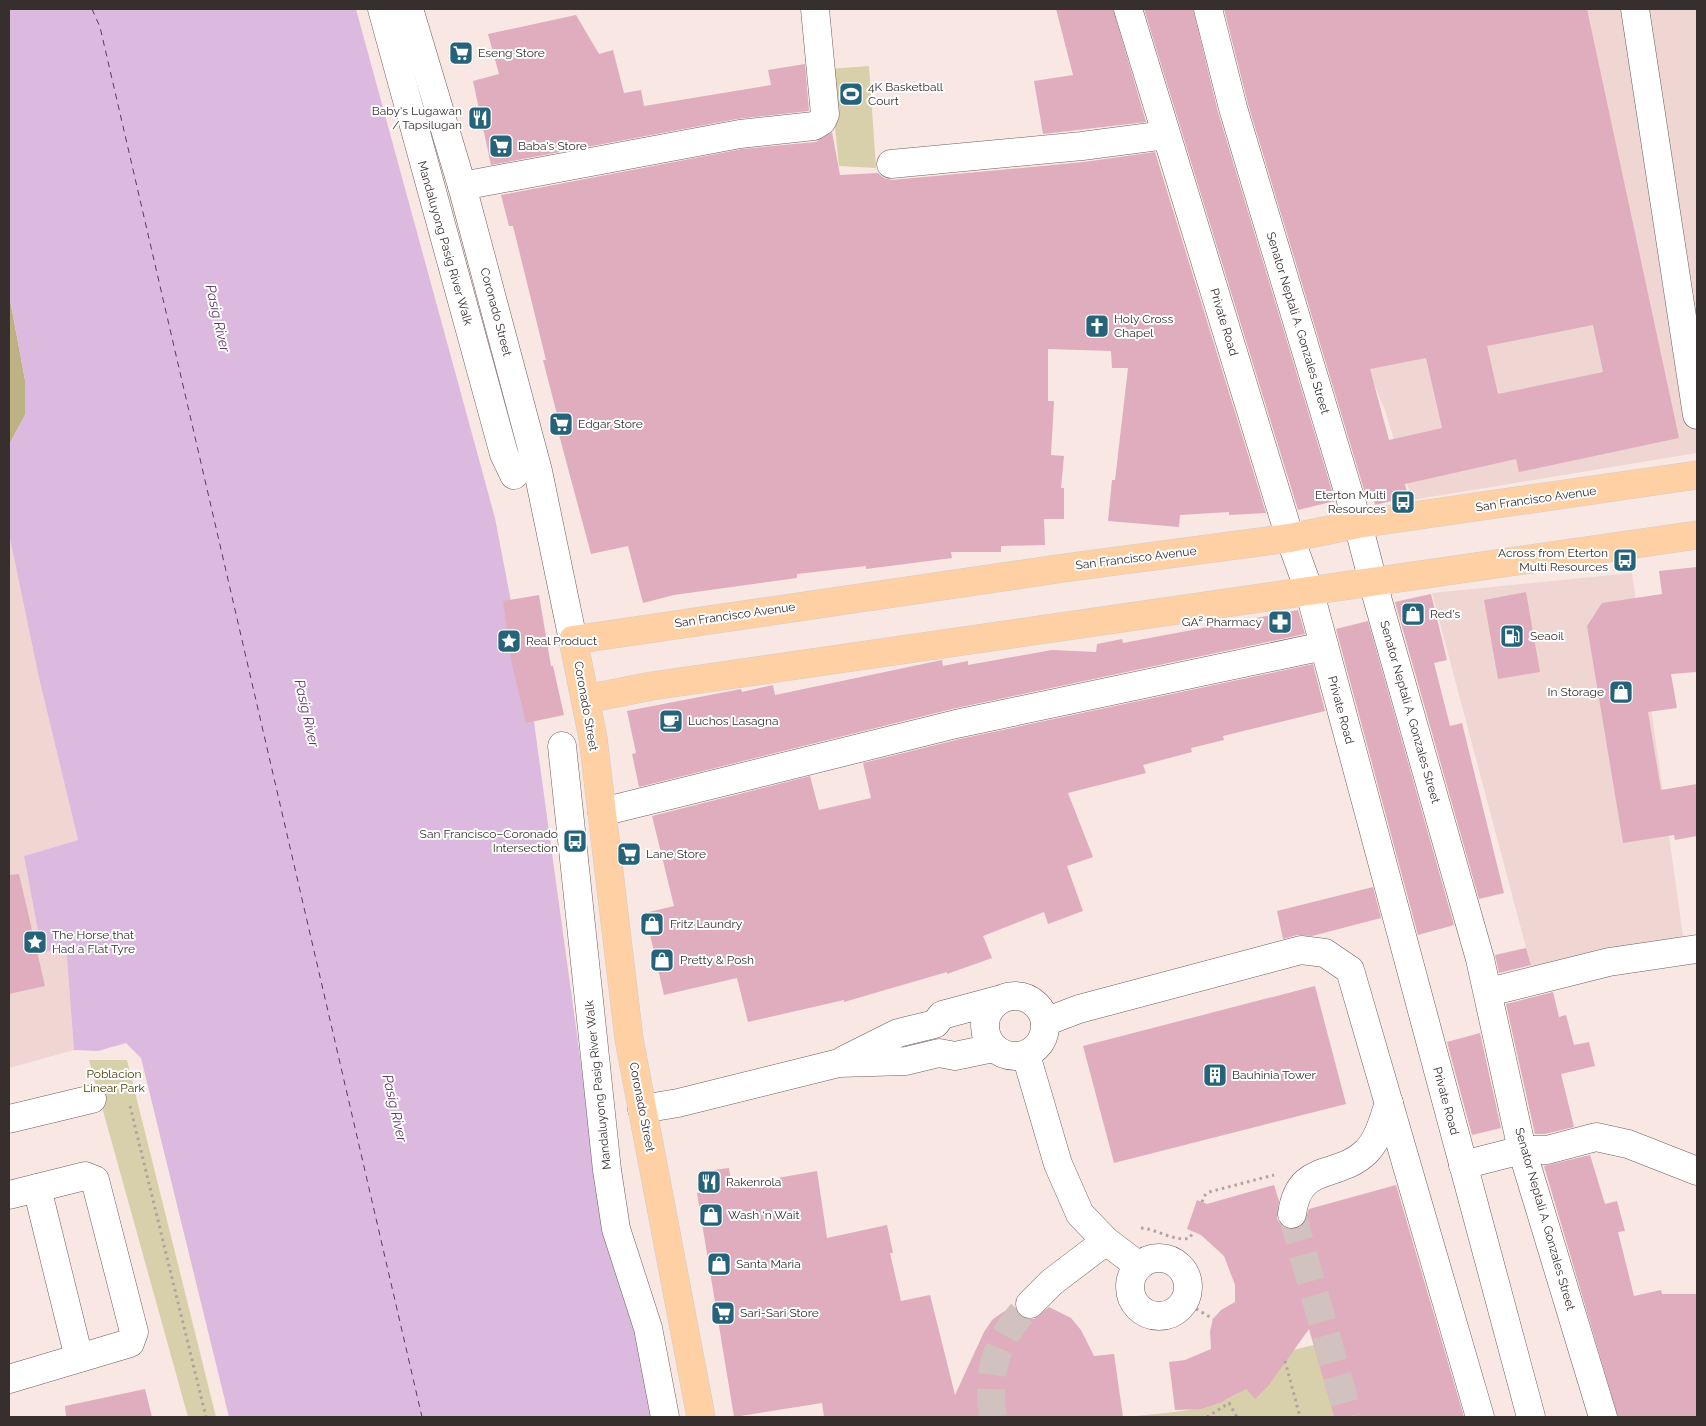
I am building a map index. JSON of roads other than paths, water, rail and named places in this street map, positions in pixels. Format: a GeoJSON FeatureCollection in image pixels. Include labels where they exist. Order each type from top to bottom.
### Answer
{"type":"FeatureCollection","features":[{"type":"Feature","properties":{"kind":"main road","name":"San Francisco Avenue"},"geometry":{"type":"LineString","coordinates":[[574,640],[1064,568],[1290,538],[1358,524],[1697,474]]}},
{"type":"Feature","properties":{"kind":"main road"},"geometry":{"type":"LineString","coordinates":[[586,699],[652,686],[1374,584],[1456,569],[1697,535]]}},
{"type":"Feature","properties":{"kind":"main road","name":"Coronado Street"},"geometry":{"type":"LineString","coordinates":[[574,640],[586,699],[602,812],[629,1039],[701,1417]]}},
{"type":"Feature","properties":{"kind":"street","name":"Mandaluyong Pasig River Walk"},"geometry":{"type":"LineString","coordinates":[[382,9],[504,454],[514,475]]}},
{"type":"Feature","properties":{"kind":"street","name":"Coronado Street"},"geometry":{"type":"LineString","coordinates":[[409,9],[462,186],[538,471],[574,640]]}},
{"type":"Feature","properties":{"kind":"street"},"geometry":{"type":"LineString","coordinates":[[462,186],[740,134],[814,126],[822,121],[825,114],[815,9]]}},
{"type":"Feature","properties":{"kind":"street","name":"Private Road"},"geometry":{"type":"LineString","coordinates":[[1128,9],[1290,538],[1310,593],[1530,1417]]}},
{"type":"Feature","properties":{"kind":"street","name":"Senator Neptali A. Gonzales Street"},"geometry":{"type":"LineString","coordinates":[[1208,9],[1235,117],[1358,524],[1489,992],[1522,1150],[1603,1417]]}},
{"type":"Feature","properties":{"kind":"street"},"geometry":{"type":"LineString","coordinates":[[1635,9],[1697,415]]}},
{"type":"Feature","properties":{"kind":"street"},"geometry":{"type":"LineString","coordinates":[[891,164],[1082,146],[1166,135]]}},
{"type":"Feature","properties":{"kind":"street"},"geometry":{"type":"LineString","coordinates":[[602,812],[956,724],[1324,646]]}},
{"type":"Feature","properties":{"kind":"street","name":"Mandaluyong Pasig River Walk"},"geometry":{"type":"LineString","coordinates":[[562,746],[606,1161],[616,1228],[648,1328],[665,1417]]}},
{"type":"Feature","properties":{"kind":"street"},"geometry":{"type":"LineString","coordinates":[[1489,992],[1609,962],[1697,949]]}},
{"type":"Feature","properties":{"kind":"street"},"geometry":{"type":"LineString","coordinates":[[1045,1022],[1079,1009],[1301,950],[1325,953],[1350,970],[1480,1417]]}},
{"type":"Feature","properties":{"kind":"street"},"geometry":{"type":"LineString","coordinates":[[642,1109],[678,1103],[839,1063],[898,1033],[935,1024],[942,1015],[1008,996],[1020,996],[1031,1000],[1040,1009],[1045,1022],[1044,1036],[1037,1047],[1026,1055],[1013,1056],[1002,1054],[987,1040],[984,1030],[985,1019],[990,1008],[998,1000]]}},
{"type":"Feature","properties":{"kind":"street"},"geometry":{"type":"LineString","coordinates":[[839,1063],[906,1062],[939,1053],[955,1056],[994,1048]]}},
{"type":"Feature","properties":{"kind":"street"},"geometry":{"type":"LineString","coordinates":[[1026,1055],[1058,1164],[1080,1214],[1106,1241],[1139,1266]]}},
{"type":"Feature","properties":{"kind":"street"},"geometry":{"type":"LineString","coordinates":[[9,1119],[92,1099]]}},
{"type":"Feature","properties":{"kind":"street"},"geometry":{"type":"LineString","coordinates":[[1292,1214],[1294,1201],[1304,1183],[1324,1171],[1348,1165],[1366,1151],[1379,1134],[1389,1104]]}},
{"type":"Feature","properties":{"kind":"street"},"geometry":{"type":"LineString","coordinates":[[1463,1165],[1522,1150],[1547,1150],[1596,1137],[1628,1144],[1697,1172]]}},
{"type":"Feature","properties":{"kind":"street"},"geometry":{"type":"LineString","coordinates":[[9,1195],[85,1176],[96,1180],[134,1332],[130,1343],[9,1379]]}},
{"type":"Feature","properties":{"kind":"street"},"geometry":{"type":"LineString","coordinates":[[37,1188],[79,1358]]}},
{"type":"Feature","properties":{"kind":"street"},"geometry":{"type":"LineString","coordinates":[[1030,1304],[1052,1282],[1106,1241]]}},
{"type":"Feature","properties":{"kind":"street"},"geometry":{"type":"LineString","coordinates":[[1160,1257],[1172,1260],[1181,1267],[1188,1276],[1189,1288],[1185,1302],[1172,1314],[1162,1317],[1143,1312],[1136,1305],[1130,1287],[1134,1272],[1139,1266],[1149,1260],[1160,1257]]}},
{"type":"Feature","properties":{"kind":"water","name":"Pasig River"},"geometry":{"type":"Polygon","coordinates":[[[9,9],[356,9],[495,518],[534,722],[603,1224],[636,1319],[653,1417],[229,1417],[141,1058],[126,1043],[98,1051],[74,1050],[66,946],[42,953],[24,856],[78,840],[39,678],[9,534],[9,445],[25,415],[25,380],[9,294],[9,9]]]}},
{"type":"Feature","properties":{"kind":"tunnel"},"geometry":{"type":"LineString","coordinates":[[1292,1214],[1349,1417]]}},
{"type":"Feature","properties":{"kind":"tunnel"},"geometry":{"type":"LineString","coordinates":[[993,1417],[991,1384],[996,1355],[1009,1329],[1030,1304]]}},
{"type":"Feature","properties":{"kind":"place","name":"Eseng Store"},"geometry":{"type":"Point","coordinates":[461,53]}},
{"type":"Feature","properties":{"kind":"place","name":"4K Basketball Court"},"geometry":{"type":"Point","coordinates":[851,94]}},
{"type":"Feature","properties":{"kind":"place","name":"Baby's Lugawan / Tapsilugan"},"geometry":{"type":"Point","coordinates":[480,118]}},
{"type":"Feature","properties":{"kind":"place","name":"Baba's Store"},"geometry":{"type":"Point","coordinates":[501,146]}},
{"type":"Feature","properties":{"kind":"place","name":"Holy Cross Chapel"},"geometry":{"type":"Point","coordinates":[1097,326]}},
{"type":"Feature","properties":{"kind":"place","name":"Edgar Store"},"geometry":{"type":"Point","coordinates":[561,424]}},
{"type":"Feature","properties":{"kind":"place","name":"Eterton Multi Resources"},"geometry":{"type":"Point","coordinates":[1403,502]}},
{"type":"Feature","properties":{"kind":"place","name":"Across from Eterton Multi Resources"},"geometry":{"type":"Point","coordinates":[1625,560]}},
{"type":"Feature","properties":{"kind":"place","name":"Red's"},"geometry":{"type":"Point","coordinates":[1413,614]}},
{"type":"Feature","properties":{"kind":"place","name":"GA² Pharmacy"},"geometry":{"type":"Point","coordinates":[1280,622]}},
{"type":"Feature","properties":{"kind":"place","name":"Seaoil"},"geometry":{"type":"Point","coordinates":[1512,636]}},
{"type":"Feature","properties":{"kind":"place","name":"Real Product"},"geometry":{"type":"Point","coordinates":[509,641]}},
{"type":"Feature","properties":{"kind":"place","name":"In Storage"},"geometry":{"type":"Point","coordinates":[1621,692]}},
{"type":"Feature","properties":{"kind":"place","name":"Luchos Lasagna"},"geometry":{"type":"Point","coordinates":[671,721]}},
{"type":"Feature","properties":{"kind":"place","name":"San Francisco–Coronado Intersection"},"geometry":{"type":"Point","coordinates":[575,841]}},
{"type":"Feature","properties":{"kind":"place","name":"Lane Store"},"geometry":{"type":"Point","coordinates":[629,854]}},
{"type":"Feature","properties":{"kind":"place","name":"Fritz Laundry"},"geometry":{"type":"Point","coordinates":[652,924]}},
{"type":"Feature","properties":{"kind":"place","name":"The Horse that Had a Flat Tyre"},"geometry":{"type":"Point","coordinates":[35,942]}},
{"type":"Feature","properties":{"kind":"place","name":"Pretty & Posh"},"geometry":{"type":"Point","coordinates":[662,960]}},
{"type":"Feature","properties":{"kind":"place","name":"Bauhinia Tower"},"geometry":{"type":"Point","coordinates":[1215,1075]}},
{"type":"Feature","properties":{"kind":"place","name":"Rakenrola"},"geometry":{"type":"Point","coordinates":[709,1182]}},
{"type":"Feature","properties":{"kind":"place","name":"Wash ‘n Wait"},"geometry":{"type":"Point","coordinates":[711,1215]}},
{"type":"Feature","properties":{"kind":"place","name":"Santa Maria"},"geometry":{"type":"Point","coordinates":[719,1264]}},
{"type":"Feature","properties":{"kind":"place","name":"Sari-Sari Store"},"geometry":{"type":"Point","coordinates":[723,1313]}},
{"type":"Feature","properties":{"kind":"park label","name":"Poblacion Linear Park"},"geometry":{"type":"Point","coordinates":[114,1081]}}]}
